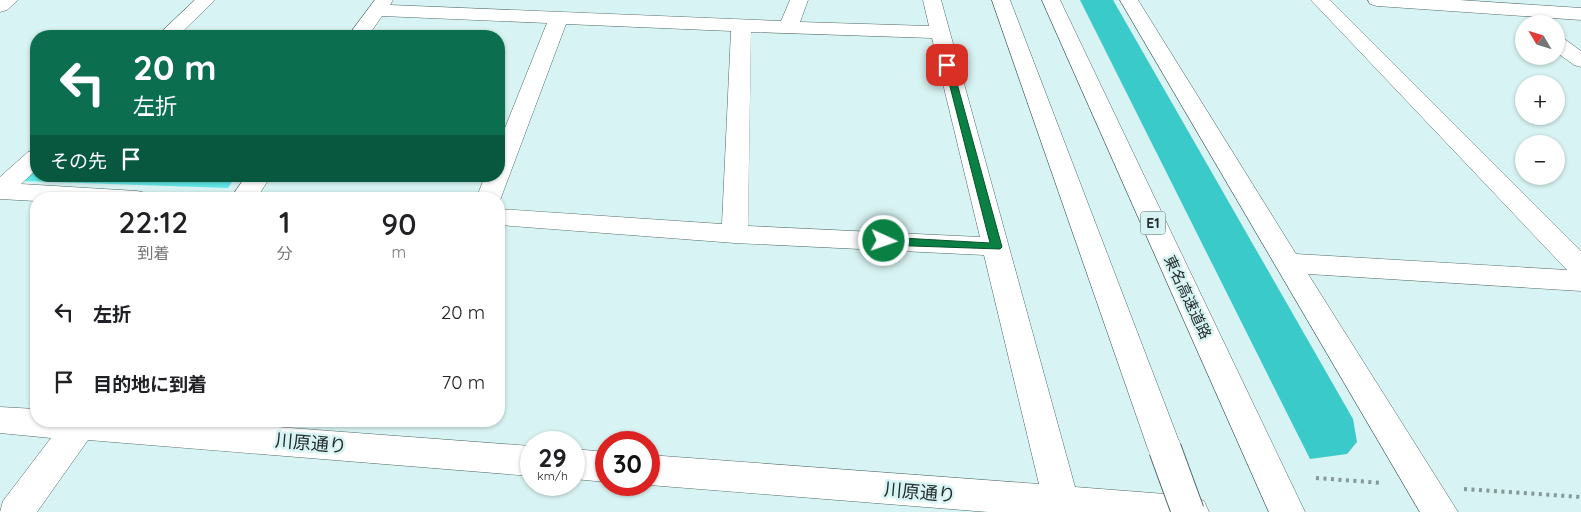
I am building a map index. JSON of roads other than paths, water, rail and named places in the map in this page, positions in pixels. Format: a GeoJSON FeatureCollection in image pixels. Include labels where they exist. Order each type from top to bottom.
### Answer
{"type":"FeatureCollection","features":[{"type":"Feature","properties":{"kind":"main road"},"geometry":{"type":"LineString","coordinates":[[0,6],[9,0]]}},
{"type":"Feature","properties":{"kind":"main road"},"geometry":{"type":"LineString","coordinates":[[174,30],[206,0]]}},
{"type":"Feature","properties":{"kind":"main road"},"geometry":{"type":"LineString","coordinates":[[788,27],[799,0]]}},
{"type":"Feature","properties":{"kind":"main road"},"geometry":{"type":"LineString","coordinates":[[932,0],[1063,507]]}},
{"type":"Feature","properties":{"kind":"main road"},"geometry":{"type":"LineString","coordinates":[[1000,0],[1165,449],[1190,512]]}},
{"type":"Feature","properties":{"kind":"main road","name":"東名高速道路"},"geometry":{"type":"LineString","coordinates":[[1051,0],[1287,512]]}},
{"type":"Feature","properties":{"kind":"main road"},"geometry":{"type":"LineString","coordinates":[[1129,0],[1440,512]]}},
{"type":"Feature","properties":{"kind":"main road"},"geometry":{"type":"LineString","coordinates":[[1320,0],[1581,268]]}},
{"type":"Feature","properties":{"kind":"main road"},"geometry":{"type":"LineString","coordinates":[[1377,0],[1509,5],[1581,14]]}},
{"type":"Feature","properties":{"kind":"main road"},"geometry":{"type":"LineString","coordinates":[[362,30],[381,5],[559,18],[939,32]]}},
{"type":"Feature","properties":{"kind":"main road"},"geometry":{"type":"LineString","coordinates":[[1509,5],[1522,15]]}},
{"type":"Feature","properties":{"kind":"main road"},"geometry":{"type":"LineString","coordinates":[[505,157],[559,18]]}},
{"type":"Feature","properties":{"kind":"main road"},"geometry":{"type":"LineString","coordinates":[[735,234],[741,26]]}},
{"type":"Feature","properties":{"kind":"main road"},"geometry":{"type":"LineString","coordinates":[[1565,49],[1581,61]]}},
{"type":"Feature","properties":{"kind":"main road"},"geometry":{"type":"LineString","coordinates":[[0,191],[30,163]]}},
{"type":"Feature","properties":{"kind":"main road"},"geometry":{"type":"LineString","coordinates":[[0,191],[30,193]]}},
{"type":"Feature","properties":{"kind":"main road"},"geometry":{"type":"LineString","coordinates":[[505,217],[735,234],[996,247]]}},
{"type":"Feature","properties":{"kind":"main road"},"geometry":{"type":"LineString","coordinates":[[1287,263],[1581,281]]}},
{"type":"Feature","properties":{"kind":"main road","name":"川原通り"},"geometry":{"type":"LineString","coordinates":[[0,420],[30,421]]}},
{"type":"Feature","properties":{"kind":"main road"},"geometry":{"type":"LineString","coordinates":[[16,512],[79,427]]}},
{"type":"Feature","properties":{"kind":"main road","name":"川原通り"},"geometry":{"type":"LineString","coordinates":[[129,427],[520,460]]}},
{"type":"Feature","properties":{"kind":"main road","name":"川原通り"},"geometry":{"type":"LineString","coordinates":[[660,471],[1063,507],[1190,512]]}}]}
